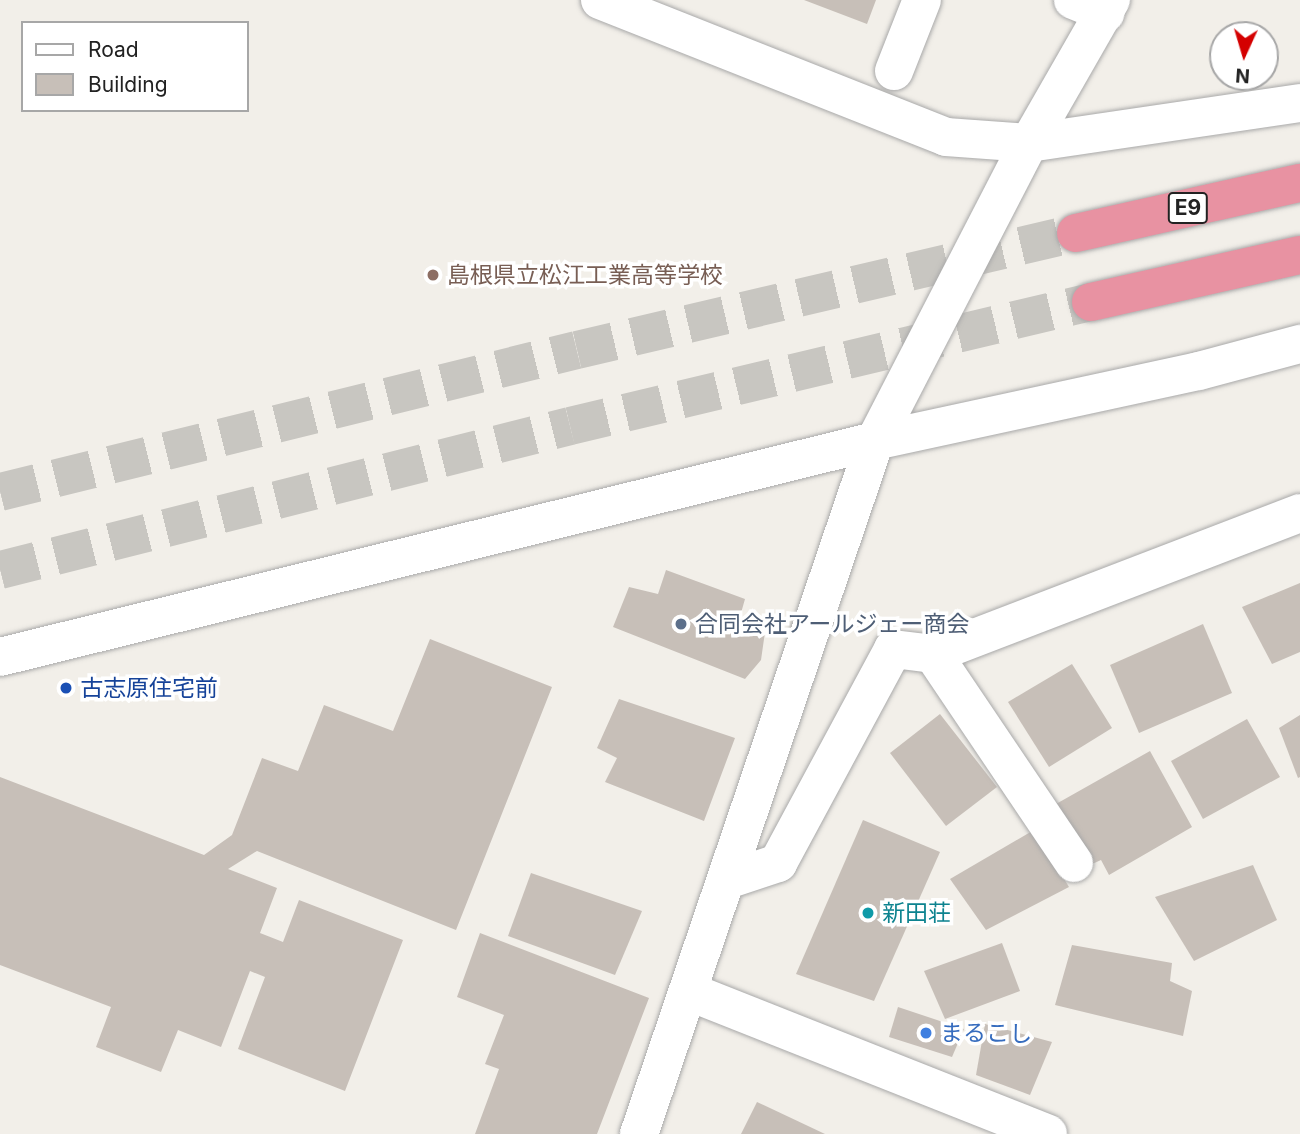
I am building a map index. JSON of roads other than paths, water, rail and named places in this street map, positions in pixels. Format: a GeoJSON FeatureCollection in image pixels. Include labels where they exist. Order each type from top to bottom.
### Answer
{"type":"FeatureCollection","features":[{"type":"Feature","properties":{"kind":"highway","name":"E9"},"geometry":{"type":"LineString","coordinates":[[1076,233],[1300,183]]}},
{"type":"Feature","properties":{"kind":"highway"},"geometry":{"type":"LineString","coordinates":[[1091,302],[1300,255]]}},
{"type":"Feature","properties":{"kind":"street"},"geometry":{"type":"LineString","coordinates":[[600,0],[946,137],[1029,143],[1300,103]]}},
{"type":"Feature","properties":{"kind":"street"},"geometry":{"type":"LineString","coordinates":[[894,71],[922,0]]}},
{"type":"Feature","properties":{"kind":"street"},"geometry":{"type":"LineString","coordinates":[[639,1134],[690,992],[875,441],[1029,143],[1097,4]]}},
{"type":"Feature","properties":{"kind":"street"},"geometry":{"type":"LineString","coordinates":[[0,657],[875,441],[1199,371],[1300,344]]}},
{"type":"Feature","properties":{"kind":"street"},"geometry":{"type":"LineString","coordinates":[[727,880],[778,863],[893,649],[933,654],[1300,513]]}},
{"type":"Feature","properties":{"kind":"street"},"geometry":{"type":"LineString","coordinates":[[933,654],[1074,863]]}},
{"type":"Feature","properties":{"kind":"street"},"geometry":{"type":"LineString","coordinates":[[690,992],[1024,1130]]}},
{"type":"Feature","properties":{"kind":"tunnel"},"geometry":{"type":"LineString","coordinates":[[0,492],[577,350],[1076,233]]}},
{"type":"Feature","properties":{"kind":"tunnel"},"geometry":{"type":"LineString","coordinates":[[0,570],[570,426],[1091,302]]}},
{"type":"Feature","properties":{"kind":"place","name":"島根県立松江工業高等学校"},"geometry":{"type":"Point","coordinates":[433,275]}},
{"type":"Feature","properties":{"kind":"place","name":"合同会社アールジェー商会"},"geometry":{"type":"Point","coordinates":[681,624]}},
{"type":"Feature","properties":{"kind":"place","name":"古志原住宅前"},"geometry":{"type":"Point","coordinates":[66,688]}},
{"type":"Feature","properties":{"kind":"place","name":"新田荘"},"geometry":{"type":"Point","coordinates":[868,913]}},
{"type":"Feature","properties":{"kind":"place","name":"まるこし"},"geometry":{"type":"Point","coordinates":[926,1033]}}]}
